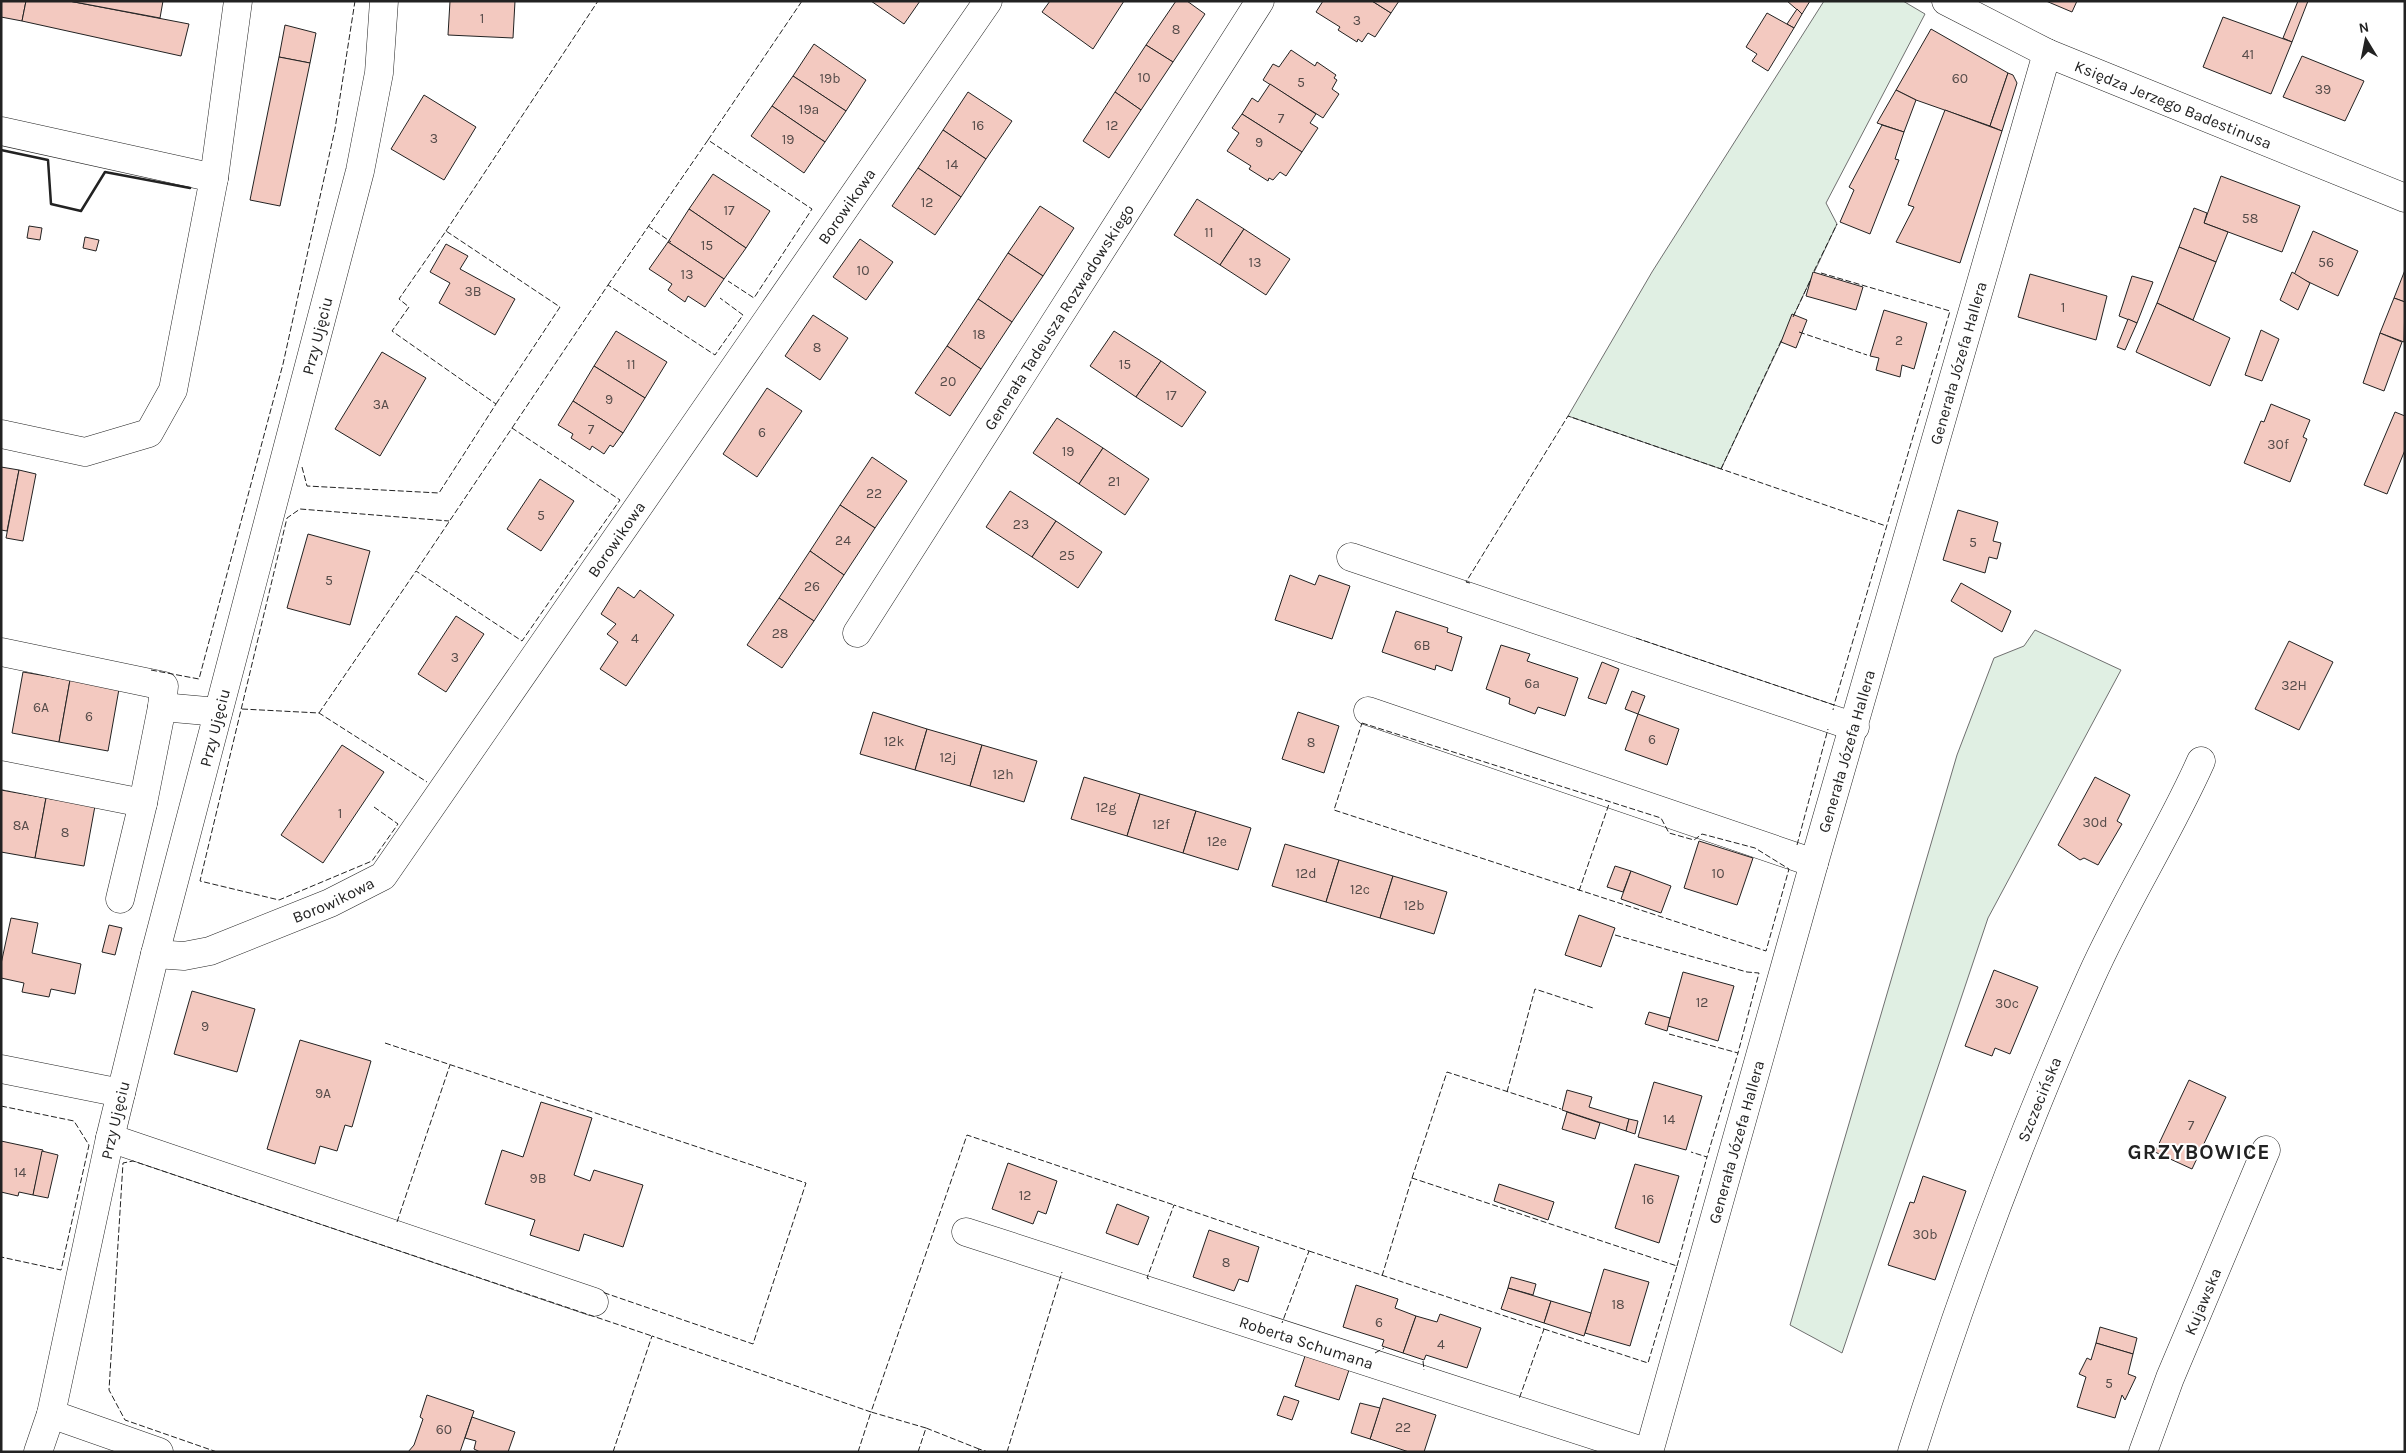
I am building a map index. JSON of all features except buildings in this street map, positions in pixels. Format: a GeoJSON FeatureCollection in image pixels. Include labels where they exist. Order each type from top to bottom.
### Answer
{"type":"FeatureCollection","features":[{"type":"Feature","properties":{"kind":"street"},"geometry":{"type":"LineString","coordinates":[[1,434],[85,452],[149,433],[172,390],[214,178],[238,1]]}},
{"type":"Feature","properties":{"kind":"street","name":"Przy Ujęciu"},"geometry":{"type":"LineString","coordinates":[[38,1452],[51,1414],[110,1138],[155,954],[360,171],[379,73],[384,1]]}},
{"type":"Feature","properties":{"kind":"street","name":"Borowikowa"},"geometry":{"type":"LineString","coordinates":[[155,954],[184,956],[210,951],[330,904],[383,876],[988,1]]}},
{"type":"Feature","properties":{"kind":"street","name":"Generała Tadeusza Rozwadowskiego"},"geometry":{"type":"LineString","coordinates":[[856,633],[1260,1]]}},
{"type":"Feature","properties":{"kind":"street","name":"Księdza Jerzego Badestinusa"},"geometry":{"type":"LineString","coordinates":[[1946,1],[2047,53],[2405,198]]}},
{"type":"Feature","properties":{"kind":"street","name":"Generała Józefa Hallera"},"geometry":{"type":"LineString","coordinates":[[1647,1452],[1814,862],[2047,53]]}},
{"type":"Feature","properties":{"kind":"street"},"geometry":{"type":"LineString","coordinates":[[1,131],[214,178]]}},
{"type":"Feature","properties":{"kind":"street"},"geometry":{"type":"LineString","coordinates":[[1351,557],[1854,727]]}},
{"type":"Feature","properties":{"kind":"street"},"geometry":{"type":"LineString","coordinates":[[1,652],[164,686],[162,707],[143,804],[120,899]]}},
{"type":"Feature","properties":{"kind":"street"},"geometry":{"type":"LineString","coordinates":[[162,707],[218,712]]}},
{"type":"Feature","properties":{"kind":"street"},"geometry":{"type":"LineString","coordinates":[[1368,711],[1814,862]]}},
{"type":"Feature","properties":{"kind":"street","name":"Szczecińska"},"geometry":{"type":"LineString","coordinates":[[1912,1452],[1947,1341],[2008,1178],[2087,985],[2202,761]]}},
{"type":"Feature","properties":{"kind":"street"},"geometry":{"type":"LineString","coordinates":[[1,775],[143,804]]}},
{"type":"Feature","properties":{"kind":"street"},"geometry":{"type":"LineString","coordinates":[[1,1069],[121,1093]]}},
{"type":"Feature","properties":{"kind":"street"},"geometry":{"type":"LineString","coordinates":[[110,1138],[594,1302]]}},
{"type":"Feature","properties":{"kind":"street","name":"Kujawska"},"geometry":{"type":"LineString","coordinates":[[2143,1452],[2170,1378],[2266,1150]]}},
{"type":"Feature","properties":{"kind":"street","name":"Roberta Schumana"},"geometry":{"type":"LineString","coordinates":[[966,1232],[1647,1452]]}},
{"type":"Feature","properties":{"kind":"street"},"geometry":{"type":"LineString","coordinates":[[51,1414],[159,1452]]}},
{"type":"Feature","properties":{"kind":"green space"},"geometry":{"type":"Polygon","coordinates":[[[1824,1],[1903,1],[1925,14],[1826,203],[1837,224],[1721,469],[1568,416],[1652,272],[1824,1]]]}},
{"type":"Feature","properties":{"kind":"green space"},"geometry":{"type":"Polygon","coordinates":[[[2035,630],[2121,670],[1988,918],[1842,1353],[1790,1325],[1957,755],[1994,658],[2024,646],[2035,630]]]}},
{"type":"Feature","properties":{"kind":"fence"},"geometry":{"type":"LineString","coordinates":[[151,670],[199,679],[283,364],[335,129],[355,1]]}},
{"type":"Feature","properties":{"kind":"fence"},"geometry":{"type":"LineString","coordinates":[[446,231],[598,1]]}},
{"type":"Feature","properties":{"kind":"fence"},"geometry":{"type":"LineString","coordinates":[[708,140],[802,1]]}},
{"type":"Feature","properties":{"kind":"fence"},"geometry":{"type":"LineString","coordinates":[[608,285],[708,140],[812,209],[754,298],[728,281]]}},
{"type":"Feature","properties":{"kind":"fence"},"geometry":{"type":"LineString","coordinates":[[1814,271],[1837,224]]}},
{"type":"Feature","properties":{"kind":"fence"},"geometry":{"type":"LineString","coordinates":[[648,226],[671,242]]}},
{"type":"Feature","properties":{"kind":"fence"},"geometry":{"type":"LineString","coordinates":[[302,467],[307,486],[439,493],[496,404],[392,331],[409,307],[399,299],[446,231],[560,307],[496,404]]}},
{"type":"Feature","properties":{"kind":"fence"},"geometry":{"type":"LineString","coordinates":[[1821,273],[1950,311],[1834,705]]}},
{"type":"Feature","properties":{"kind":"fence"},"geometry":{"type":"LineString","coordinates":[[1793,317],[1810,281]]}},
{"type":"Feature","properties":{"kind":"fence"},"geometry":{"type":"LineString","coordinates":[[512,428],[608,285],[715,355],[743,315],[720,298]]}},
{"type":"Feature","properties":{"kind":"fence"},"geometry":{"type":"LineString","coordinates":[[1799,332],[1867,355]]}},
{"type":"Feature","properties":{"kind":"fence"},"geometry":{"type":"LineString","coordinates":[[1721,469],[1782,339]]}},
{"type":"Feature","properties":{"kind":"fence"},"geometry":{"type":"LineString","coordinates":[[1470,583],[1466,582],[1568,416],[1886,526]]}},
{"type":"Feature","properties":{"kind":"fence"},"geometry":{"type":"LineString","coordinates":[[319,713],[416,571],[522,641],[620,500],[512,428],[416,571]]}},
{"type":"Feature","properties":{"kind":"fence"},"geometry":{"type":"LineString","coordinates":[[374,807],[398,824],[372,861],[279,900],[200,881],[287,518],[300,509],[449,521]]}},
{"type":"Feature","properties":{"kind":"fence"},"geometry":{"type":"LineString","coordinates":[[1636,638],[1834,705],[1833,710]]}},
{"type":"Feature","properties":{"kind":"fence"},"geometry":{"type":"LineString","coordinates":[[242,709],[319,713],[427,782]]}},
{"type":"Feature","properties":{"kind":"fence"},"geometry":{"type":"LineString","coordinates":[[1362,723],[1661,818],[1669,833],[1694,840],[1702,834],[1755,848],[1789,869],[1766,951],[1334,810],[1362,723]]}},
{"type":"Feature","properties":{"kind":"fence"},"geometry":{"type":"LineString","coordinates":[[1797,845],[1828,729]]}},
{"type":"Feature","properties":{"kind":"fence"},"geometry":{"type":"LineString","coordinates":[[1579,891],[1609,804]]}},
{"type":"Feature","properties":{"kind":"fence"},"geometry":{"type":"LineString","coordinates":[[1615,935],[1747,972],[1759,973],[1738,1053]]}},
{"type":"Feature","properties":{"kind":"fence"},"geometry":{"type":"LineString","coordinates":[[1507,1092],[1535,989],[1593,1008]]}},
{"type":"Feature","properties":{"kind":"fence"},"geometry":{"type":"LineString","coordinates":[[1669,1034],[1738,1053],[1707,1157]]}},
{"type":"Feature","properties":{"kind":"fence"},"geometry":{"type":"LineString","coordinates":[[385,1043],[806,1183],[753,1344],[602,1292]]}},
{"type":"Feature","properties":{"kind":"fence"},"geometry":{"type":"LineString","coordinates":[[397,1222],[450,1065]]}},
{"type":"Feature","properties":{"kind":"fence"},"geometry":{"type":"LineString","coordinates":[[1412,1178],[1447,1072],[1561,1109]]}},
{"type":"Feature","properties":{"kind":"fence"},"geometry":{"type":"LineString","coordinates":[[1,1106],[74,1121],[89,1145],[61,1270],[1,1257]]}},
{"type":"Feature","properties":{"kind":"fence"},"geometry":{"type":"LineString","coordinates":[[613,1452],[652,1336],[871,1412],[967,1135],[1174,1205]]}},
{"type":"Feature","properties":{"kind":"fence"},"geometry":{"type":"LineString","coordinates":[[1677,1266],[1707,1157],[1691,1152]]}},
{"type":"Feature","properties":{"kind":"fence"},"geometry":{"type":"LineString","coordinates":[[217,1452],[125,1420],[109,1390],[123,1163],[133,1161],[652,1336]]}},
{"type":"Feature","properties":{"kind":"fence"},"geometry":{"type":"LineString","coordinates":[[1382,1276],[1412,1178],[1677,1266],[1648,1363],[1544,1329]]}},
{"type":"Feature","properties":{"kind":"fence"},"geometry":{"type":"LineString","coordinates":[[1149,1279],[1147,1278],[1174,1205],[1309,1251],[1282,1323]]}},
{"type":"Feature","properties":{"kind":"fence"},"geometry":{"type":"LineString","coordinates":[[1309,1251],[1544,1329],[1519,1399]]}},
{"type":"Feature","properties":{"kind":"fence"},"geometry":{"type":"LineString","coordinates":[[1007,1452],[1062,1272]]}},
{"type":"Feature","properties":{"kind":"fence"},"geometry":{"type":"LineString","coordinates":[[1375,1353],[1384,1348]]}},
{"type":"Feature","properties":{"kind":"fence"},"geometry":{"type":"LineString","coordinates":[[1423,1361],[1424,1370]]}},
{"type":"Feature","properties":{"kind":"fence"},"geometry":{"type":"LineString","coordinates":[[858,1452],[871,1412],[926,1428]]}},
{"type":"Feature","properties":{"kind":"fence"},"geometry":{"type":"LineString","coordinates":[[918,1452],[926,1428],[979,1449]]}},
{"type":"Feature","properties":{"kind":"fence"},"geometry":{"type":"LineString","coordinates":[[978,1452],[979,1449],[988,1452]]}},
{"type":"Feature","properties":{"kind":"wall"},"geometry":{"type":"LineString","coordinates":[[1,150],[48,160],[51,204],[81,211],[105,172],[190,188]]}},
{"type":"Feature","properties":{"kind":"district","name":"GRZYBOWICE"},"geometry":{"type":"Point","coordinates":[2199,1152]}}]}
